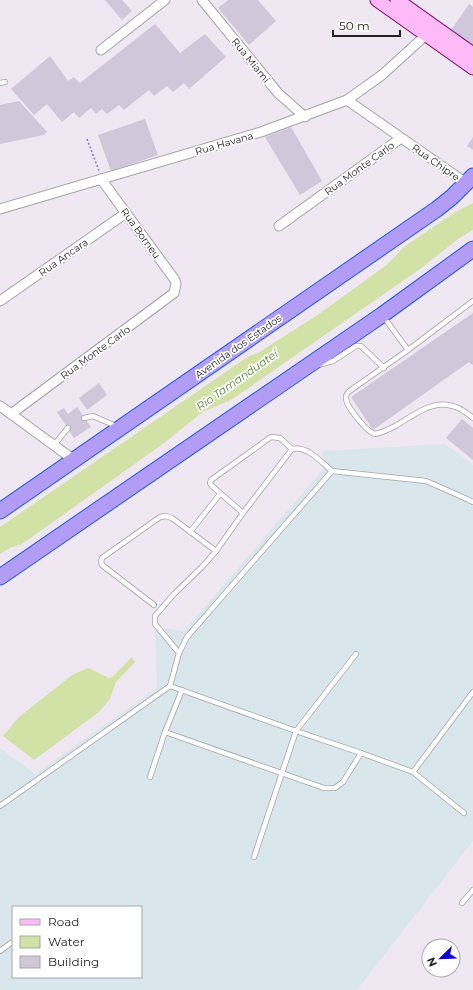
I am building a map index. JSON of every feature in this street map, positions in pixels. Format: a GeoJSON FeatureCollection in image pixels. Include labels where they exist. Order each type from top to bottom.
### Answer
{"type":"FeatureCollection","features":[{"type":"Feature","properties":{"kind":"highway","name":"Avenida dos Estados"},"geometry":{"type":"LineString","coordinates":[[0,511],[437,209],[470,180]]}},
{"type":"Feature","properties":{"kind":"highway"},"geometry":{"type":"LineString","coordinates":[[0,577],[382,315],[473,249]]}},
{"type":"Feature","properties":{"kind":"main road"},"geometry":{"type":"LineString","coordinates":[[376,0],[473,68]]}},
{"type":"Feature","properties":{"kind":"main road"},"geometry":{"type":"LineString","coordinates":[[397,0],[473,54]]}},
{"type":"Feature","properties":{"kind":"street"},"geometry":{"type":"LineString","coordinates":[[101,50],[165,0]]}},
{"type":"Feature","properties":{"kind":"street","name":"Rua Miami"},"geometry":{"type":"LineString","coordinates":[[202,0],[278,93],[305,116]]}},
{"type":"Feature","properties":{"kind":"street","name":"Rua Havana"},"geometry":{"type":"LineString","coordinates":[[0,209],[261,132],[347,100],[382,75],[426,35]]}},
{"type":"Feature","properties":{"kind":"street","name":"Rua Chipre"},"geometry":{"type":"LineString","coordinates":[[347,100],[401,138],[470,180]]}},
{"type":"Feature","properties":{"kind":"street","name":"Rua Monte Carlo"},"geometry":{"type":"LineString","coordinates":[[279,226],[401,138]]}},
{"type":"Feature","properties":{"kind":"street","name":"Rua Borneu"},"geometry":{"type":"LineString","coordinates":[[102,179],[174,280],[176,284],[175,288]]}},
{"type":"Feature","properties":{"kind":"street","name":"Rua Ancara"},"geometry":{"type":"LineString","coordinates":[[0,301],[126,213]]}},
{"type":"Feature","properties":{"kind":"street","name":"Rua Monte Carlo"},"geometry":{"type":"LineString","coordinates":[[11,414],[171,296],[174,293],[175,288]]}},
{"type":"Feature","properties":{"kind":"street"},"geometry":{"type":"LineString","coordinates":[[0,406],[74,460]]}},
{"type":"Feature","properties":{"kind":"lane"},"geometry":{"type":"LineString","coordinates":[[473,301],[384,368],[347,393],[345,398],[348,405],[369,431],[374,434],[380,434],[424,409],[435,406],[448,405],[460,409],[473,418]]}},
{"type":"Feature","properties":{"kind":"lane"},"geometry":{"type":"LineString","coordinates":[[382,315],[408,350]]}},
{"type":"Feature","properties":{"kind":"lane"},"geometry":{"type":"LineString","coordinates":[[308,366],[325,364],[333,361],[356,346],[361,346],[384,368]]}},
{"type":"Feature","properties":{"kind":"lane"},"geometry":{"type":"LineString","coordinates":[[84,418],[93,416],[120,428]]}},
{"type":"Feature","properties":{"kind":"lane"},"geometry":{"type":"LineString","coordinates":[[54,445],[68,428]]}},
{"type":"Feature","properties":{"kind":"lane"},"geometry":{"type":"LineString","coordinates":[[243,513],[212,486],[210,483],[211,480],[271,437],[280,438],[292,449]]}},
{"type":"Feature","properties":{"kind":"lane"},"geometry":{"type":"LineString","coordinates":[[179,653],[155,624],[155,616],[174,594],[216,551],[292,449],[298,447],[308,451],[332,471],[426,481],[473,502]]}},
{"type":"Feature","properties":{"kind":"lane"},"geometry":{"type":"LineString","coordinates":[[0,806],[170,686],[179,653],[187,637],[332,471]]}},
{"type":"Feature","properties":{"kind":"lane"},"geometry":{"type":"LineString","coordinates":[[190,532],[220,494]]}},
{"type":"Feature","properties":{"kind":"lane"},"geometry":{"type":"LineString","coordinates":[[154,605],[102,564],[102,558],[160,517],[166,516],[172,518],[216,551]]}},
{"type":"Feature","properties":{"kind":"lane"},"geometry":{"type":"LineString","coordinates":[[254,857],[296,732],[356,654]]}},
{"type":"Feature","properties":{"kind":"lane"},"geometry":{"type":"LineString","coordinates":[[170,686],[296,732],[413,772],[464,813]]}},
{"type":"Feature","properties":{"kind":"lane"},"geometry":{"type":"LineString","coordinates":[[150,777],[182,690]]}},
{"type":"Feature","properties":{"kind":"lane"},"geometry":{"type":"LineString","coordinates":[[413,772],[473,692]]}},
{"type":"Feature","properties":{"kind":"lane"},"geometry":{"type":"LineString","coordinates":[[166,732],[324,788],[335,788],[343,782],[361,753]]}},
{"type":"Feature","properties":{"kind":"lane"},"geometry":{"type":"LineString","coordinates":[[462,903],[473,890]]}},
{"type":"Feature","properties":{"kind":"lane"},"geometry":{"type":"LineString","coordinates":[[0,951],[11,943]]}},
{"type":"Feature","properties":{"kind":"path"},"geometry":{"type":"LineString","coordinates":[[87,138],[102,179]]}},
{"type":"Feature","properties":{"kind":"shaded area"},"geometry":{"type":"Polygon","coordinates":[[[445,444],[473,465],[473,841],[357,990],[0,990],[0,748],[35,774],[157,688],[155,627],[184,631],[325,467],[322,451],[445,444]]]}},
{"type":"Feature","properties":{"kind":"water","name":"Rio Tamanduateí"},"geometry":{"type":"Polygon","coordinates":[[[473,203],[473,230],[458,239],[420,269],[231,400],[203,412],[160,446],[22,544],[10,548],[0,554],[0,527],[249,356],[258,353],[316,316],[388,264],[405,246],[454,213],[473,203]]]}},
{"type":"Feature","properties":{"kind":"water"},"geometry":{"type":"Polygon","coordinates":[[[132,657],[135,662],[116,682],[110,699],[99,712],[34,760],[3,736],[19,717],[72,675],[88,668],[109,678],[112,677],[132,657]]]}},
{"type":"Feature","properties":{"kind":"building"},"geometry":{"type":"Polygon","coordinates":[[[105,0],[122,0],[132,11],[122,20],[105,0]]]}},
{"type":"Feature","properties":{"kind":"building"},"geometry":{"type":"Polygon","coordinates":[[[228,0],[258,0],[276,21],[249,45],[218,8],[228,0]]]}},
{"type":"Feature","properties":{"kind":"building"},"geometry":{"type":"Polygon","coordinates":[[[469,4],[473,7],[473,45],[451,30],[469,4]]]}},
{"type":"Feature","properties":{"kind":"building"},"geometry":{"type":"Polygon","coordinates":[[[155,24],[180,53],[205,34],[226,57],[189,89],[184,83],[173,92],[167,86],[154,96],[149,90],[124,110],[119,105],[107,114],[102,109],[96,114],[91,108],[79,118],[74,112],[62,122],[47,104],[34,115],[11,89],[50,56],[68,81],[74,77],[80,83],[155,24]]]}},
{"type":"Feature","properties":{"kind":"building"},"geometry":{"type":"Polygon","coordinates":[[[19,101],[47,132],[44,135],[0,144],[0,105],[19,101]]]}},
{"type":"Feature","properties":{"kind":"building"},"geometry":{"type":"Polygon","coordinates":[[[145,119],[158,155],[111,171],[98,135],[145,119]]]}},
{"type":"Feature","properties":{"kind":"building"},"geometry":{"type":"Polygon","coordinates":[[[291,127],[322,181],[300,195],[265,137],[291,127]]]}},
{"type":"Feature","properties":{"kind":"building"},"geometry":{"type":"Polygon","coordinates":[[[473,137],[473,150],[467,146],[473,137]]]}},
{"type":"Feature","properties":{"kind":"building"},"geometry":{"type":"Polygon","coordinates":[[[473,313],[473,365],[469,362],[373,430],[351,397],[473,313]]]}},
{"type":"Feature","properties":{"kind":"building"},"geometry":{"type":"Polygon","coordinates":[[[99,383],[107,395],[87,410],[79,398],[99,383]]]}},
{"type":"Feature","properties":{"kind":"building"},"geometry":{"type":"Polygon","coordinates":[[[77,407],[91,427],[74,438],[57,412],[64,408],[68,414],[77,407]]]}},
{"type":"Feature","properties":{"kind":"building"},"geometry":{"type":"Polygon","coordinates":[[[462,419],[473,428],[473,460],[446,438],[462,419]]]}}]}
